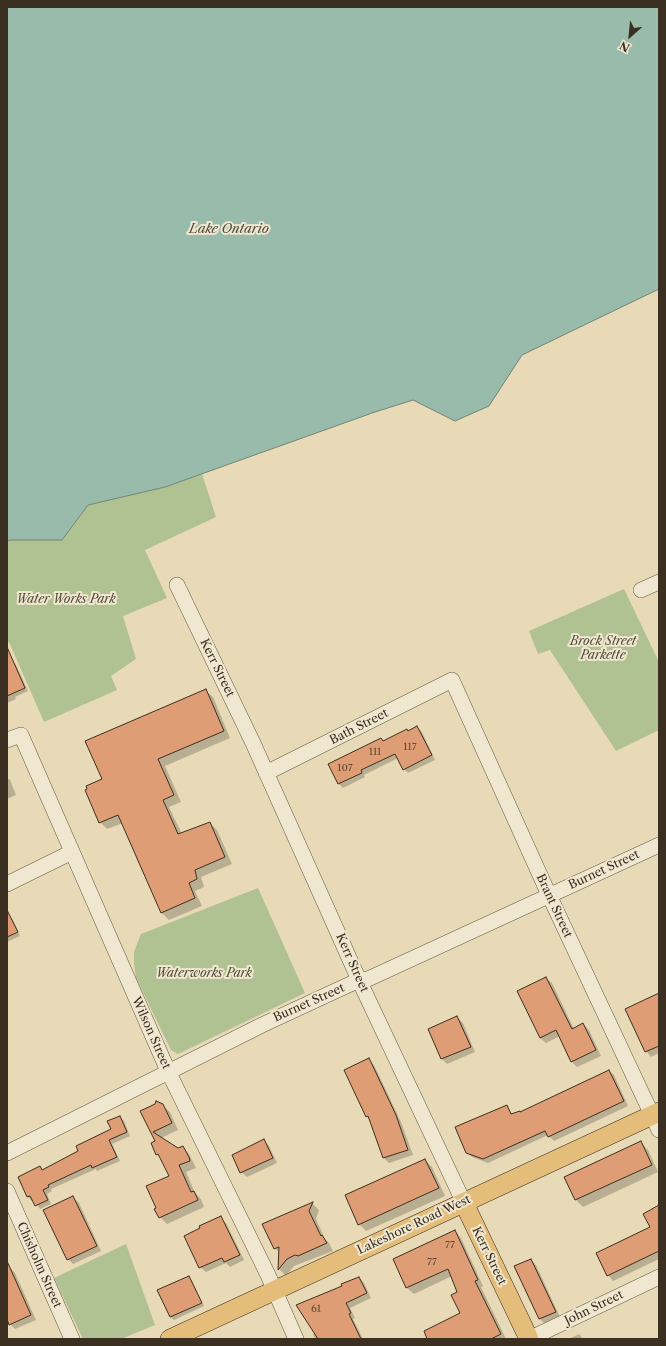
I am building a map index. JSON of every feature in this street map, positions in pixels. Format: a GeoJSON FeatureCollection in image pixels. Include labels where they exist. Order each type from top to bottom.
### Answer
{"type":"FeatureCollection","features":[{"type":"Feature","properties":{"kind":"main road","name":"Lakeshore Road West"},"geometry":{"type":"LineString","coordinates":[[170,1339],[464,1203],[657,1119]]}},
{"type":"Feature","properties":{"kind":"main road","name":"Kerr Street"},"geometry":{"type":"LineString","coordinates":[[464,1203],[529,1339]]}},
{"type":"Feature","properties":{"kind":"street"},"geometry":{"type":"LineString","coordinates":[[641,590],[659,582]]}},
{"type":"Feature","properties":{"kind":"street","name":"Kerr Street"},"geometry":{"type":"LineString","coordinates":[[176,585],[266,773],[359,980],[464,1203]]}},
{"type":"Feature","properties":{"kind":"street","name":"Bath Street"},"geometry":{"type":"LineString","coordinates":[[266,773],[452,680]]}},
{"type":"Feature","properties":{"kind":"street","name":"Brant Street"},"geometry":{"type":"LineString","coordinates":[[452,680],[549,895],[657,1119]]}},
{"type":"Feature","properties":{"kind":"street","name":"Wilson Street"},"geometry":{"type":"LineString","coordinates":[[7,740],[21,736],[168,1071],[275,1291],[296,1339]]}},
{"type":"Feature","properties":{"kind":"street","name":"Burnet Street"},"geometry":{"type":"LineString","coordinates":[[7,1153],[262,1025],[359,980],[368,979],[659,844]]}},
{"type":"Feature","properties":{"kind":"street"},"geometry":{"type":"LineString","coordinates":[[7,884],[72,852]]}},
{"type":"Feature","properties":{"kind":"street","name":"Chisholm Street"},"geometry":{"type":"LineString","coordinates":[[7,1191],[72,1339]]}},
{"type":"Feature","properties":{"kind":"street","name":"John Street"},"geometry":{"type":"LineString","coordinates":[[529,1339],[659,1277]]}},
{"type":"Feature","properties":{"kind":"green space","name":"Water Works Park"},"geometry":{"type":"Polygon","coordinates":[[[202,474],[216,517],[145,550],[167,598],[123,616],[136,659],[111,676],[117,690],[44,722],[9,642],[7,643],[7,542],[9,540],[62,540],[88,505],[165,487],[202,474]]]}},
{"type":"Feature","properties":{"kind":"green space","name":"Brock Street Parkette"},"geometry":{"type":"Polygon","coordinates":[[[624,589],[659,662],[659,730],[616,751],[550,650],[538,654],[529,631],[624,589]]]}},
{"type":"Feature","properties":{"kind":"green space","name":"Waterworks Park"},"geometry":{"type":"Polygon","coordinates":[[[258,888],[305,993],[178,1054],[171,1050],[136,978],[134,952],[141,934],[258,888]]]}},
{"type":"Feature","properties":{"kind":"green space"},"geometry":{"type":"Polygon","coordinates":[[[126,1244],[155,1325],[121,1339],[83,1339],[54,1278],[126,1244]]]}},
{"type":"Feature","properties":{"kind":"water","name":"Lake Ontario"},"geometry":{"type":"Polygon","coordinates":[[[7,7],[659,7],[659,289],[522,355],[489,406],[455,421],[413,400],[375,412],[165,487],[88,505],[62,540],[9,540],[7,542],[7,7]]]}},
{"type":"Feature","properties":{"kind":"building"},"geometry":{"type":"Polygon","coordinates":[[[7,647],[25,688],[7,696],[7,647]]]}},
{"type":"Feature","properties":{"kind":"building"},"geometry":{"type":"Polygon","coordinates":[[[206,689],[224,731],[158,759],[174,795],[163,800],[178,834],[210,822],[225,857],[195,870],[197,879],[189,883],[195,898],[161,913],[118,815],[99,823],[85,790],[87,789],[86,786],[102,779],[85,741],[206,689]]]}},
{"type":"Feature","properties":{"kind":"building"},"geometry":{"type":"Polygon","coordinates":[[[417,726],[432,755],[403,770],[395,754],[361,770],[362,773],[338,784],[328,764],[381,738],[383,741],[407,729],[408,731],[417,726]]]}},
{"type":"Feature","properties":{"kind":"building"},"geometry":{"type":"Polygon","coordinates":[[[7,910],[18,932],[7,937],[7,910]]]}},
{"type":"Feature","properties":{"kind":"building"},"geometry":{"type":"Polygon","coordinates":[[[546,977],[572,1029],[583,1023],[596,1050],[571,1062],[556,1030],[540,1038],[517,991],[546,977]]]}},
{"type":"Feature","properties":{"kind":"building"},"geometry":{"type":"Polygon","coordinates":[[[659,993],[659,1046],[645,1052],[625,1009],[659,993]]]}},
{"type":"Feature","properties":{"kind":"building"},"geometry":{"type":"Polygon","coordinates":[[[457,1016],[471,1047],[441,1059],[428,1029],[457,1016]]]}},
{"type":"Feature","properties":{"kind":"building"},"geometry":{"type":"Polygon","coordinates":[[[369,1058],[396,1115],[408,1150],[383,1158],[368,1116],[366,1117],[344,1070],[369,1058]]]}},
{"type":"Feature","properties":{"kind":"building"},"geometry":{"type":"Polygon","coordinates":[[[609,1070],[624,1101],[548,1137],[545,1131],[483,1159],[466,1153],[455,1127],[507,1105],[511,1114],[520,1112],[609,1070]]]}},
{"type":"Feature","properties":{"kind":"building"},"geometry":{"type":"Polygon","coordinates":[[[156,1101],[163,1104],[172,1123],[153,1132],[178,1148],[183,1146],[190,1161],[179,1165],[191,1192],[194,1191],[198,1200],[159,1218],[154,1209],[156,1208],[146,1186],[169,1176],[158,1154],[156,1155],[151,1143],[155,1141],[140,1111],[155,1104],[156,1101]]]}},
{"type":"Feature","properties":{"kind":"building"},"geometry":{"type":"Polygon","coordinates":[[[120,1116],[127,1132],[109,1140],[117,1157],[92,1168],[91,1165],[48,1185],[49,1187],[43,1190],[48,1200],[35,1206],[30,1196],[27,1197],[18,1177],[40,1166],[42,1170],[78,1151],[76,1146],[111,1129],[107,1121],[120,1116]]]}},
{"type":"Feature","properties":{"kind":"building"},"geometry":{"type":"Polygon","coordinates":[[[264,1139],[273,1158],[240,1173],[232,1155],[264,1139]]]}},
{"type":"Feature","properties":{"kind":"building"},"geometry":{"type":"Polygon","coordinates":[[[641,1141],[652,1165],[575,1200],[564,1177],[641,1141]]]}},
{"type":"Feature","properties":{"kind":"building"},"geometry":{"type":"Polygon","coordinates":[[[425,1159],[439,1188],[358,1225],[345,1195],[425,1159]]]}},
{"type":"Feature","properties":{"kind":"building"},"geometry":{"type":"Polygon","coordinates":[[[73,1196],[97,1246],[67,1260],[43,1210],[73,1196]]]}},
{"type":"Feature","properties":{"kind":"building"},"geometry":{"type":"Polygon","coordinates":[[[313,1202],[309,1211],[321,1236],[322,1235],[327,1243],[298,1256],[295,1255],[287,1259],[278,1270],[279,1247],[274,1249],[262,1224],[313,1202]]]}},
{"type":"Feature","properties":{"kind":"building"},"geometry":{"type":"Polygon","coordinates":[[[659,1205],[659,1251],[607,1276],[596,1253],[650,1227],[643,1214],[659,1205]]]}},
{"type":"Feature","properties":{"kind":"building"},"geometry":{"type":"Polygon","coordinates":[[[221,1216],[240,1255],[224,1262],[222,1258],[199,1268],[184,1236],[200,1228],[199,1226],[221,1216]]]}},
{"type":"Feature","properties":{"kind":"building"},"geometry":{"type":"Polygon","coordinates":[[[455,1230],[478,1280],[475,1281],[501,1334],[491,1339],[427,1339],[424,1331],[460,1313],[451,1295],[457,1292],[448,1269],[406,1288],[393,1259],[455,1230]]]}},
{"type":"Feature","properties":{"kind":"building"},"geometry":{"type":"Polygon","coordinates":[[[531,1259],[556,1312],[539,1319],[514,1266],[531,1259]]]}},
{"type":"Feature","properties":{"kind":"building"},"geometry":{"type":"Polygon","coordinates":[[[7,1261],[31,1315],[9,1325],[7,1319],[7,1261]]]}},
{"type":"Feature","properties":{"kind":"building"},"geometry":{"type":"Polygon","coordinates":[[[189,1276],[202,1303],[170,1317],[157,1290],[189,1276]]]}},
{"type":"Feature","properties":{"kind":"building"},"geometry":{"type":"Polygon","coordinates":[[[359,1277],[367,1293],[346,1303],[351,1313],[349,1314],[361,1339],[318,1339],[296,1305],[342,1286],[341,1284],[359,1277]]]}}]}
